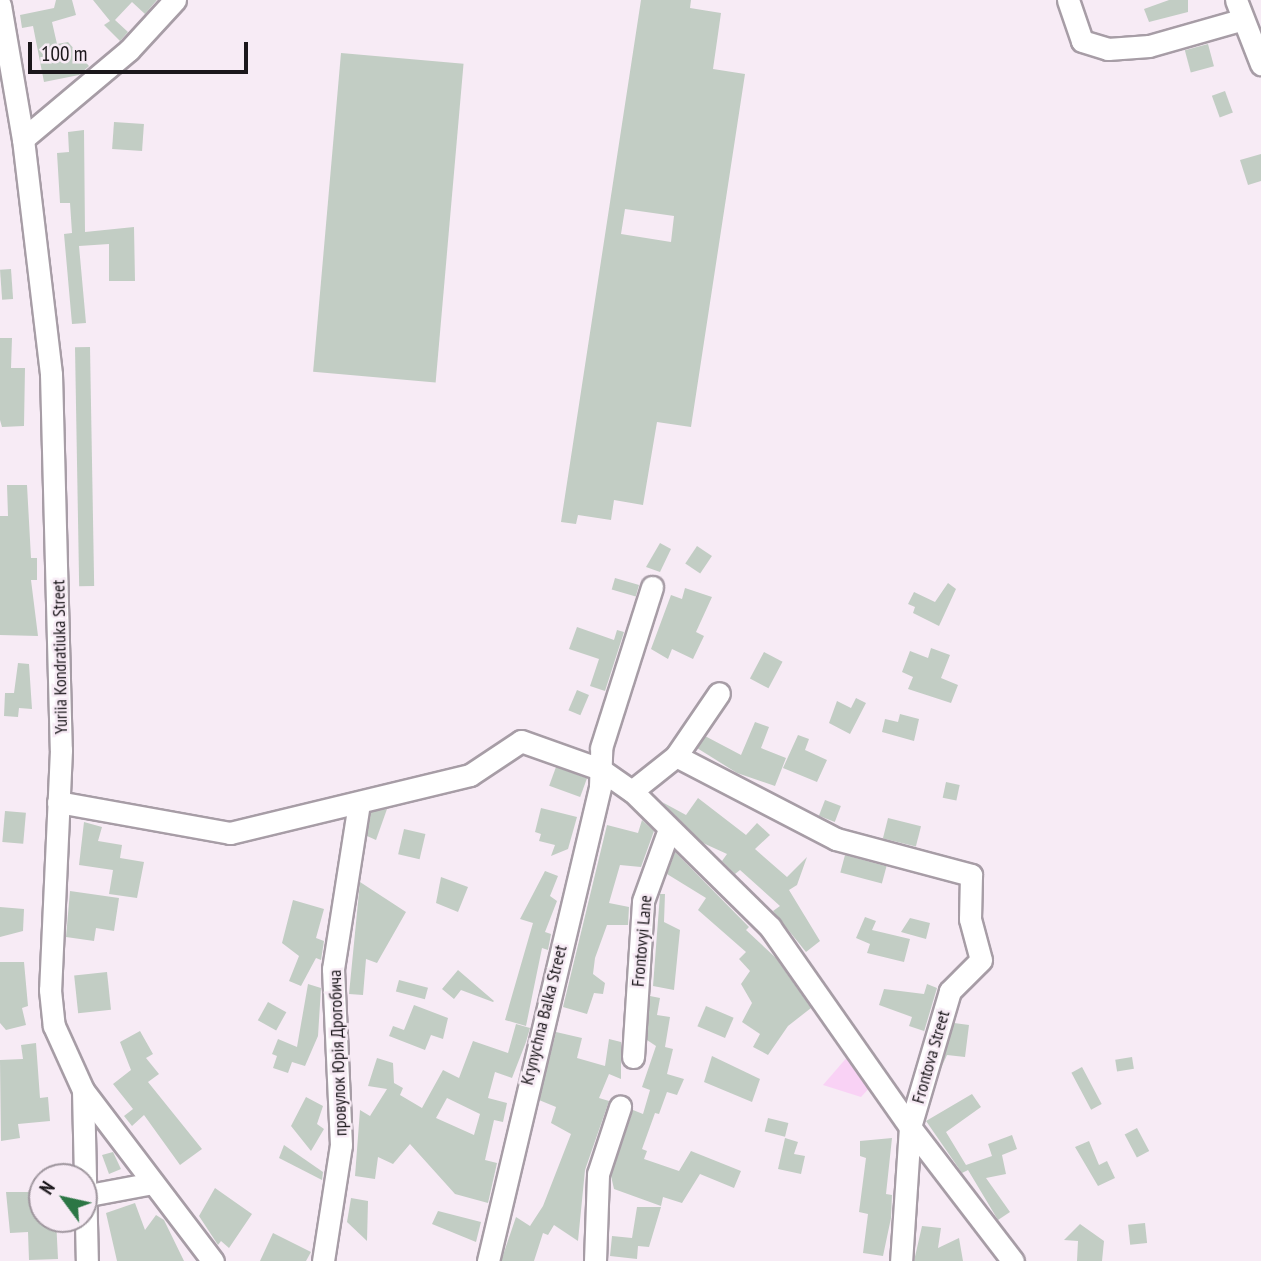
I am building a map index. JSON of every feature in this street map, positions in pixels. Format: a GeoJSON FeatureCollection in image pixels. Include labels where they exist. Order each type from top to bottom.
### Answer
{"type":"FeatureCollection","features":[{"type":"Feature","properties":{"kind":"street"},"geometry":{"type":"LineString","coordinates":[[23,139],[129,50],[175,0]]}},
{"type":"Feature","properties":{"kind":"street"},"geometry":{"type":"LineString","coordinates":[[1068,0],[1082,41],[1100,48],[1149,46],[1238,10],[1261,64]]}},
{"type":"Feature","properties":{"kind":"street","name":"Yuriia Kondratiuka Street"},"geometry":{"type":"LineString","coordinates":[[0,5],[23,139],[51,374],[59,570],[58,802],[50,990],[54,1027],[83,1090],[214,1261]]}},
{"type":"Feature","properties":{"kind":"street","name":"Krynychna Balka Street"},"geometry":{"type":"LineString","coordinates":[[488,1261],[600,769],[601,748],[653,587]]}},
{"type":"Feature","properties":{"kind":"street"},"geometry":{"type":"LineString","coordinates":[[632,791],[676,757],[719,693]]}},
{"type":"Feature","properties":{"kind":"street"},"geometry":{"type":"LineString","coordinates":[[58,802],[230,833],[470,775],[521,741],[600,769],[632,791],[770,927],[910,1127]]}},
{"type":"Feature","properties":{"kind":"street","name":"Frontova Street"},"geometry":{"type":"LineString","coordinates":[[676,757],[836,839],[971,875],[970,919],[981,960],[950,992],[910,1127],[901,1261]]}},
{"type":"Feature","properties":{"kind":"street","name":"провулок Юрія Дрогобича"},"geometry":{"type":"LineString","coordinates":[[323,1261],[341,1145],[333,969],[359,803]]}},
{"type":"Feature","properties":{"kind":"street","name":"Frontovyi Lane"},"geometry":{"type":"LineString","coordinates":[[633,1057],[643,901],[669,829]]}},
{"type":"Feature","properties":{"kind":"street"},"geometry":{"type":"LineString","coordinates":[[83,1090],[87,1163]]}},
{"type":"Feature","properties":{"kind":"street"},"geometry":{"type":"LineString","coordinates":[[595,1261],[598,1174],[620,1107]]}},
{"type":"Feature","properties":{"kind":"street","name":"Frontova Street"},"geometry":{"type":"LineString","coordinates":[[910,1127],[1013,1261]]}},
{"type":"Feature","properties":{"kind":"street"},"geometry":{"type":"LineString","coordinates":[[98,1193],[153,1183]]}},
{"type":"Feature","properties":{"kind":"street"},"geometry":{"type":"LineString","coordinates":[[87,1261],[88,1233]]}},
{"type":"Feature","properties":{"kind":"shaded area"},"geometry":{"type":"Polygon","coordinates":[[[849,1055],[871,1086],[861,1097],[823,1085],[849,1055]]]}},
{"type":"Feature","properties":{"kind":"building"},"geometry":{"type":"Polygon","coordinates":[[[56,0],[72,0],[76,15],[52,22],[57,44],[68,42],[89,66],[79,75],[44,82],[33,26],[22,28],[20,15],[54,8],[56,0]]]}},
{"type":"Feature","properties":{"kind":"building"},"geometry":{"type":"Polygon","coordinates":[[[93,0],[157,0],[145,14],[132,2],[115,20],[128,32],[120,41],[104,25],[110,21],[93,0]]]}},
{"type":"Feature","properties":{"kind":"building"},"geometry":{"type":"Polygon","coordinates":[[[641,0],[691,0],[690,8],[721,13],[713,69],[745,74],[691,427],[657,422],[643,505],[614,500],[611,520],[578,515],[576,524],[561,522],[641,0]],[[625,209],[621,234],[671,242],[674,216],[625,209]]]}},
{"type":"Feature","properties":{"kind":"building"},"geometry":{"type":"Polygon","coordinates":[[[1169,0],[1188,0],[1188,12],[1149,22],[1144,9],[1169,0]]]}},
{"type":"Feature","properties":{"kind":"building"},"geometry":{"type":"Polygon","coordinates":[[[1208,44],[1214,66],[1191,72],[1185,50],[1208,44]]]}},
{"type":"Feature","properties":{"kind":"building"},"geometry":{"type":"Polygon","coordinates":[[[341,53],[464,64],[436,383],[313,372],[341,53]]]}},
{"type":"Feature","properties":{"kind":"building"},"geometry":{"type":"Polygon","coordinates":[[[1225,91],[1233,113],[1220,117],[1212,96],[1225,91]]]}},
{"type":"Feature","properties":{"kind":"building"},"geometry":{"type":"Polygon","coordinates":[[[114,122],[144,124],[142,151],[112,149],[114,122]]]}},
{"type":"Feature","properties":{"kind":"building"},"geometry":{"type":"Polygon","coordinates":[[[84,130],[85,232],[134,227],[135,281],[109,281],[109,244],[79,246],[86,323],[72,324],[64,234],[72,233],[70,203],[60,203],[57,153],[69,152],[68,132],[84,130]]]}},
{"type":"Feature","properties":{"kind":"building"},"geometry":{"type":"Polygon","coordinates":[[[1261,154],[1261,181],[1248,185],[1240,160],[1261,154]]]}},
{"type":"Feature","properties":{"kind":"building"},"geometry":{"type":"Polygon","coordinates":[[[11,269],[13,299],[2,300],[0,270],[11,269]]]}},
{"type":"Feature","properties":{"kind":"building"},"geometry":{"type":"Polygon","coordinates":[[[0,338],[12,338],[11,368],[25,368],[24,426],[2,427],[0,420],[0,338]]]}},
{"type":"Feature","properties":{"kind":"building"},"geometry":{"type":"Polygon","coordinates":[[[75,347],[90,347],[94,586],[79,586],[75,347]]]}},
{"type":"Feature","properties":{"kind":"building"},"geometry":{"type":"Polygon","coordinates":[[[7,485],[27,485],[31,558],[37,558],[37,580],[31,580],[38,636],[0,635],[0,516],[8,516],[7,485]]]}},
{"type":"Feature","properties":{"kind":"building"},"geometry":{"type":"Polygon","coordinates":[[[660,543],[671,549],[660,572],[646,567],[660,543]]]}},
{"type":"Feature","properties":{"kind":"building"},"geometry":{"type":"Polygon","coordinates":[[[697,546],[712,556],[700,573],[685,563],[697,546]]]}},
{"type":"Feature","properties":{"kind":"building"},"geometry":{"type":"Polygon","coordinates":[[[615,578],[639,585],[636,596],[612,590],[615,578]]]}},
{"type":"Feature","properties":{"kind":"building"},"geometry":{"type":"Polygon","coordinates":[[[948,583],[956,589],[939,626],[913,613],[915,607],[908,604],[914,592],[935,602],[948,583]]]}},
{"type":"Feature","properties":{"kind":"building"},"geometry":{"type":"Polygon","coordinates":[[[685,588],[712,597],[696,632],[704,636],[693,659],[672,649],[668,659],[651,649],[671,595],[682,599],[685,588]]]}},
{"type":"Feature","properties":{"kind":"building"},"geometry":{"type":"Polygon","coordinates":[[[577,627],[614,640],[617,630],[624,632],[605,691],[590,686],[599,659],[569,649],[577,627]]]}},
{"type":"Feature","properties":{"kind":"building"},"geometry":{"type":"Polygon","coordinates":[[[931,648],[950,655],[941,678],[958,685],[951,703],[908,689],[913,677],[902,672],[910,651],[928,658],[931,648]]]}},
{"type":"Feature","properties":{"kind":"building"},"geometry":{"type":"Polygon","coordinates":[[[764,652],[783,662],[768,688],[750,678],[764,652]]]}},
{"type":"Feature","properties":{"kind":"building"},"geometry":{"type":"Polygon","coordinates":[[[18,663],[29,664],[32,709],[19,708],[18,717],[4,716],[5,693],[14,693],[18,663]]]}},
{"type":"Feature","properties":{"kind":"building"},"geometry":{"type":"Polygon","coordinates":[[[577,690],[589,695],[580,715],[568,710],[577,690]]]}},
{"type":"Feature","properties":{"kind":"building"},"geometry":{"type":"Polygon","coordinates":[[[856,698],[866,703],[850,734],[829,723],[837,701],[851,708],[856,698]]]}},
{"type":"Feature","properties":{"kind":"building"},"geometry":{"type":"Polygon","coordinates":[[[900,714],[919,719],[914,741],[882,732],[885,719],[898,722],[900,714]]]}},
{"type":"Feature","properties":{"kind":"building"},"geometry":{"type":"Polygon","coordinates":[[[755,722],[769,727],[761,748],[786,758],[775,786],[737,773],[697,748],[705,736],[741,755],[755,722]]]}},
{"type":"Feature","properties":{"kind":"building"},"geometry":{"type":"Polygon","coordinates":[[[798,735],[809,739],[805,750],[827,760],[817,782],[783,768],[798,735]]]}},
{"type":"Feature","properties":{"kind":"building"},"geometry":{"type":"Polygon","coordinates":[[[556,767],[587,778],[580,797],[549,786],[556,767]]]}},
{"type":"Feature","properties":{"kind":"building"},"geometry":{"type":"Polygon","coordinates":[[[946,782],[960,785],[956,801],[943,798],[946,782]]]}},
{"type":"Feature","properties":{"kind":"building"},"geometry":{"type":"Polygon","coordinates":[[[698,798],[746,835],[757,823],[770,835],[755,849],[787,877],[807,857],[797,885],[789,890],[820,941],[806,952],[773,911],[780,906],[740,870],[735,874],[722,861],[727,854],[703,843],[662,802],[686,815],[698,798]]]}},
{"type":"Feature","properties":{"kind":"building"},"geometry":{"type":"Polygon","coordinates":[[[825,800],[841,806],[835,822],[819,816],[825,800]]]}},
{"type":"Feature","properties":{"kind":"building"},"geometry":{"type":"Polygon","coordinates":[[[541,808],[577,817],[568,849],[551,856],[555,845],[539,841],[541,834],[535,832],[541,808]]]}},
{"type":"Feature","properties":{"kind":"building"},"geometry":{"type":"Polygon","coordinates":[[[387,809],[376,840],[367,836],[371,812],[387,809]]]}},
{"type":"Feature","properties":{"kind":"building"},"geometry":{"type":"Polygon","coordinates":[[[5,811],[26,813],[23,844],[2,842],[5,811]]]}},
{"type":"Feature","properties":{"kind":"building"},"geometry":{"type":"Polygon","coordinates":[[[888,818],[921,826],[916,847],[883,838],[888,818]]]}},
{"type":"Feature","properties":{"kind":"building"},"geometry":{"type":"Polygon","coordinates":[[[642,820],[654,831],[641,867],[620,865],[609,903],[629,907],[628,925],[607,925],[595,958],[593,974],[605,983],[603,994],[594,993],[587,1014],[563,1007],[607,825],[638,833],[642,820]]]}},
{"type":"Feature","properties":{"kind":"building"},"geometry":{"type":"Polygon","coordinates":[[[84,822],[102,827],[98,841],[122,845],[120,858],[144,862],[137,898],[109,894],[113,870],[79,865],[84,822]]]}},
{"type":"Feature","properties":{"kind":"building"},"geometry":{"type":"Polygon","coordinates":[[[404,829],[425,834],[420,859],[398,854],[404,829]]]}},
{"type":"Feature","properties":{"kind":"building"},"geometry":{"type":"Polygon","coordinates":[[[675,852],[749,927],[746,930],[776,958],[811,1008],[788,1026],[768,1055],[753,1047],[760,1034],[742,1022],[752,1003],[741,984],[750,971],[739,959],[746,952],[698,910],[706,898],[667,874],[675,852]]]}},
{"type":"Feature","properties":{"kind":"building"},"geometry":{"type":"Polygon","coordinates":[[[845,855],[887,866],[882,884],[840,872],[845,855]]]}},
{"type":"Feature","properties":{"kind":"building"},"geometry":{"type":"Polygon","coordinates":[[[545,871],[558,876],[550,896],[557,901],[545,932],[551,934],[548,950],[542,948],[526,1026],[505,1020],[533,923],[520,919],[545,871]]]}},
{"type":"Feature","properties":{"kind":"building"},"geometry":{"type":"Polygon","coordinates":[[[441,877],[468,887],[458,912],[436,903],[441,877]]]}},
{"type":"Feature","properties":{"kind":"building"},"geometry":{"type":"Polygon","coordinates":[[[360,882],[406,912],[377,963],[366,959],[363,995],[349,994],[360,882]]]}},
{"type":"Feature","properties":{"kind":"building"},"geometry":{"type":"Polygon","coordinates":[[[70,891],[119,898],[114,931],[96,928],[94,941],[66,937],[70,891]]]}},
{"type":"Feature","properties":{"kind":"building"},"geometry":{"type":"Polygon","coordinates":[[[660,894],[665,894],[664,922],[680,930],[674,990],[653,986],[660,894]]]}},
{"type":"Feature","properties":{"kind":"building"},"geometry":{"type":"Polygon","coordinates":[[[293,900],[324,909],[316,938],[324,941],[321,960],[316,958],[301,986],[289,981],[299,956],[282,943],[293,900]]]}},
{"type":"Feature","properties":{"kind":"building"},"geometry":{"type":"Polygon","coordinates":[[[0,907],[24,909],[23,931],[0,937],[0,907]]]}},
{"type":"Feature","properties":{"kind":"building"},"geometry":{"type":"Polygon","coordinates":[[[865,917],[876,921],[872,930],[910,939],[904,962],[867,953],[870,944],[856,938],[865,917]]]}},
{"type":"Feature","properties":{"kind":"building"},"geometry":{"type":"Polygon","coordinates":[[[910,918],[930,923],[926,939],[901,932],[910,918]]]}},
{"type":"Feature","properties":{"kind":"building"},"geometry":{"type":"Polygon","coordinates":[[[0,962],[24,962],[28,1006],[22,1008],[26,1025],[6,1030],[0,1023],[0,962]]]}},
{"type":"Feature","properties":{"kind":"building"},"geometry":{"type":"Polygon","coordinates":[[[458,970],[494,1001],[461,990],[454,999],[442,989],[458,970]]]}},
{"type":"Feature","properties":{"kind":"building"},"geometry":{"type":"Polygon","coordinates":[[[107,972],[111,1010],[78,1013],[74,975],[107,972]]]}},
{"type":"Feature","properties":{"kind":"building"},"geometry":{"type":"Polygon","coordinates":[[[399,980],[428,988],[425,999],[396,992],[399,980]]]}},
{"type":"Feature","properties":{"kind":"building"},"geometry":{"type":"Polygon","coordinates":[[[308,984],[321,988],[318,1036],[305,1066],[292,1062],[288,1073],[273,1068],[277,1056],[272,1054],[278,1039],[297,1047],[308,984]]]}},
{"type":"Feature","properties":{"kind":"building"},"geometry":{"type":"Polygon","coordinates":[[[927,984],[937,988],[923,1035],[924,1031],[909,1026],[912,1017],[879,1005],[884,989],[924,994],[927,984]]]}},
{"type":"Feature","properties":{"kind":"building"},"geometry":{"type":"Polygon","coordinates":[[[650,996],[660,998],[657,1015],[670,1017],[665,1047],[673,1049],[667,1074],[684,1079],[677,1095],[667,1092],[659,1114],[655,1113],[642,1149],[647,1151],[644,1159],[679,1171],[691,1151],[741,1171],[734,1188],[700,1174],[682,1203],[663,1197],[661,1206],[614,1189],[611,1176],[633,1110],[643,1114],[650,1090],[642,1087],[656,1046],[647,1040],[650,996]]]}},
{"type":"Feature","properties":{"kind":"building"},"geometry":{"type":"Polygon","coordinates":[[[268,1002],[286,1012],[276,1031],[258,1020],[268,1002]]]}},
{"type":"Feature","properties":{"kind":"building"},"geometry":{"type":"Polygon","coordinates":[[[414,1005],[448,1018],[443,1039],[431,1035],[425,1050],[389,1036],[393,1026],[404,1030],[414,1005]]]}},
{"type":"Feature","properties":{"kind":"building"},"geometry":{"type":"Polygon","coordinates":[[[706,1006],[734,1018],[725,1038],[697,1026],[706,1006]]]}},
{"type":"Feature","properties":{"kind":"building"},"geometry":{"type":"Polygon","coordinates":[[[954,1023],[969,1025],[965,1057],[947,1055],[941,1068],[954,1023]]]}},
{"type":"Feature","properties":{"kind":"building"},"geometry":{"type":"Polygon","coordinates":[[[516,1024],[530,1028],[512,1078],[495,1072],[488,1098],[507,1103],[503,1122],[494,1120],[485,1160],[497,1163],[488,1203],[455,1194],[410,1144],[393,1164],[378,1157],[375,1179],[355,1176],[360,1110],[370,1116],[387,1089],[368,1086],[377,1058],[393,1063],[394,1083],[403,1088],[400,1095],[422,1108],[443,1070],[459,1078],[473,1041],[508,1053],[516,1024]],[[447,1098],[436,1118],[474,1135],[480,1114],[447,1098]]]}},
{"type":"Feature","properties":{"kind":"building"},"geometry":{"type":"Polygon","coordinates":[[[140,1031],[153,1054],[146,1058],[159,1074],[148,1082],[202,1149],[180,1165],[144,1115],[132,1126],[124,1116],[133,1109],[113,1084],[131,1070],[120,1042],[140,1031]]]}},
{"type":"Feature","properties":{"kind":"building"},"geometry":{"type":"Polygon","coordinates":[[[556,1032],[582,1038],[577,1058],[605,1066],[609,1039],[621,1042],[621,1079],[609,1074],[599,1098],[609,1101],[585,1170],[578,1241],[554,1225],[548,1235],[543,1233],[534,1261],[501,1261],[516,1217],[530,1226],[543,1206],[571,1134],[551,1123],[556,1107],[539,1100],[556,1032]]]}},
{"type":"Feature","properties":{"kind":"building"},"geometry":{"type":"Polygon","coordinates":[[[36,1043],[40,1098],[48,1097],[50,1121],[18,1124],[20,1138],[1,1141],[0,1060],[23,1059],[21,1045],[36,1043]]]}},
{"type":"Feature","properties":{"kind":"building"},"geometry":{"type":"Polygon","coordinates":[[[712,1056],[760,1079],[752,1102],[704,1082],[712,1056]]]}},
{"type":"Feature","properties":{"kind":"building"},"geometry":{"type":"Polygon","coordinates":[[[1132,1057],[1134,1069],[1117,1072],[1115,1060],[1132,1057]]]}},
{"type":"Feature","properties":{"kind":"building"},"geometry":{"type":"Polygon","coordinates":[[[1082,1067],[1102,1104],[1091,1110],[1071,1073],[1082,1067]]]}},
{"type":"Feature","properties":{"kind":"building"},"geometry":{"type":"Polygon","coordinates":[[[972,1094],[981,1107],[946,1132],[966,1165],[992,1156],[988,1144],[1012,1135],[1017,1149],[1002,1155],[1006,1174],[986,1178],[1010,1212],[998,1220],[968,1170],[962,1173],[926,1121],[972,1094]]]}},
{"type":"Feature","properties":{"kind":"building"},"geometry":{"type":"Polygon","coordinates":[[[306,1097],[323,1106],[317,1124],[324,1129],[311,1151],[291,1126],[306,1097]]]}},
{"type":"Feature","properties":{"kind":"building"},"geometry":{"type":"Polygon","coordinates":[[[768,1118],[788,1123],[785,1137],[765,1132],[768,1118]]]}},
{"type":"Feature","properties":{"kind":"building"},"geometry":{"type":"Polygon","coordinates":[[[1137,1128],[1149,1151],[1137,1158],[1125,1135],[1137,1128]]]}},
{"type":"Feature","properties":{"kind":"building"},"geometry":{"type":"Polygon","coordinates":[[[785,1138],[798,1142],[794,1154],[805,1156],[801,1174],[778,1169],[785,1138]]]}},
{"type":"Feature","properties":{"kind":"building"},"geometry":{"type":"Polygon","coordinates":[[[892,1138],[886,1194],[892,1195],[891,1218],[883,1256],[863,1253],[868,1214],[859,1212],[866,1158],[860,1156],[860,1141],[892,1138]]]}},
{"type":"Feature","properties":{"kind":"building"},"geometry":{"type":"Polygon","coordinates":[[[1089,1141],[1099,1165],[1107,1161],[1115,1178],[1098,1186],[1075,1147],[1089,1141]]]}},
{"type":"Feature","properties":{"kind":"building"},"geometry":{"type":"Polygon","coordinates":[[[284,1145],[323,1172],[322,1180],[279,1158],[284,1145]]]}},
{"type":"Feature","properties":{"kind":"building"},"geometry":{"type":"Polygon","coordinates":[[[113,1152],[121,1169],[109,1174],[102,1155],[113,1152]]]}},
{"type":"Feature","properties":{"kind":"building"},"geometry":{"type":"Polygon","coordinates":[[[215,1188],[252,1214],[229,1248],[221,1241],[218,1245],[199,1216],[215,1188]]]}},
{"type":"Feature","properties":{"kind":"building"},"geometry":{"type":"Polygon","coordinates":[[[6,1192],[28,1192],[28,1232],[10,1233],[6,1192]]]}},
{"type":"Feature","properties":{"kind":"building"},"geometry":{"type":"Polygon","coordinates":[[[351,1198],[368,1201],[367,1241],[347,1222],[351,1198]]]}},
{"type":"Feature","properties":{"kind":"building"},"geometry":{"type":"Polygon","coordinates":[[[135,1203],[145,1230],[156,1215],[164,1220],[184,1261],[117,1261],[106,1213],[135,1203]]]}},
{"type":"Feature","properties":{"kind":"building"},"geometry":{"type":"Polygon","coordinates":[[[637,1207],[661,1207],[649,1247],[638,1246],[637,1259],[610,1256],[612,1236],[632,1238],[637,1207]]]}},
{"type":"Feature","properties":{"kind":"building"},"geometry":{"type":"Polygon","coordinates":[[[438,1211],[481,1222],[476,1242],[432,1224],[438,1211]]]}},
{"type":"Feature","properties":{"kind":"building"},"geometry":{"type":"Polygon","coordinates":[[[1145,1223],[1147,1243],[1130,1245],[1128,1225],[1145,1223]]]}},
{"type":"Feature","properties":{"kind":"building"},"geometry":{"type":"Polygon","coordinates":[[[1080,1224],[1104,1241],[1102,1261],[1077,1261],[1078,1241],[1064,1240],[1080,1224]]]}},
{"type":"Feature","properties":{"kind":"building"},"geometry":{"type":"Polygon","coordinates":[[[922,1226],[941,1228],[938,1248],[959,1238],[963,1261],[914,1261],[922,1226]]]}},
{"type":"Feature","properties":{"kind":"building"},"geometry":{"type":"Polygon","coordinates":[[[28,1233],[57,1233],[58,1259],[29,1260],[28,1233]]]}},
{"type":"Feature","properties":{"kind":"building"},"geometry":{"type":"Polygon","coordinates":[[[273,1233],[311,1252],[306,1261],[260,1261],[273,1233]]]}}]}
